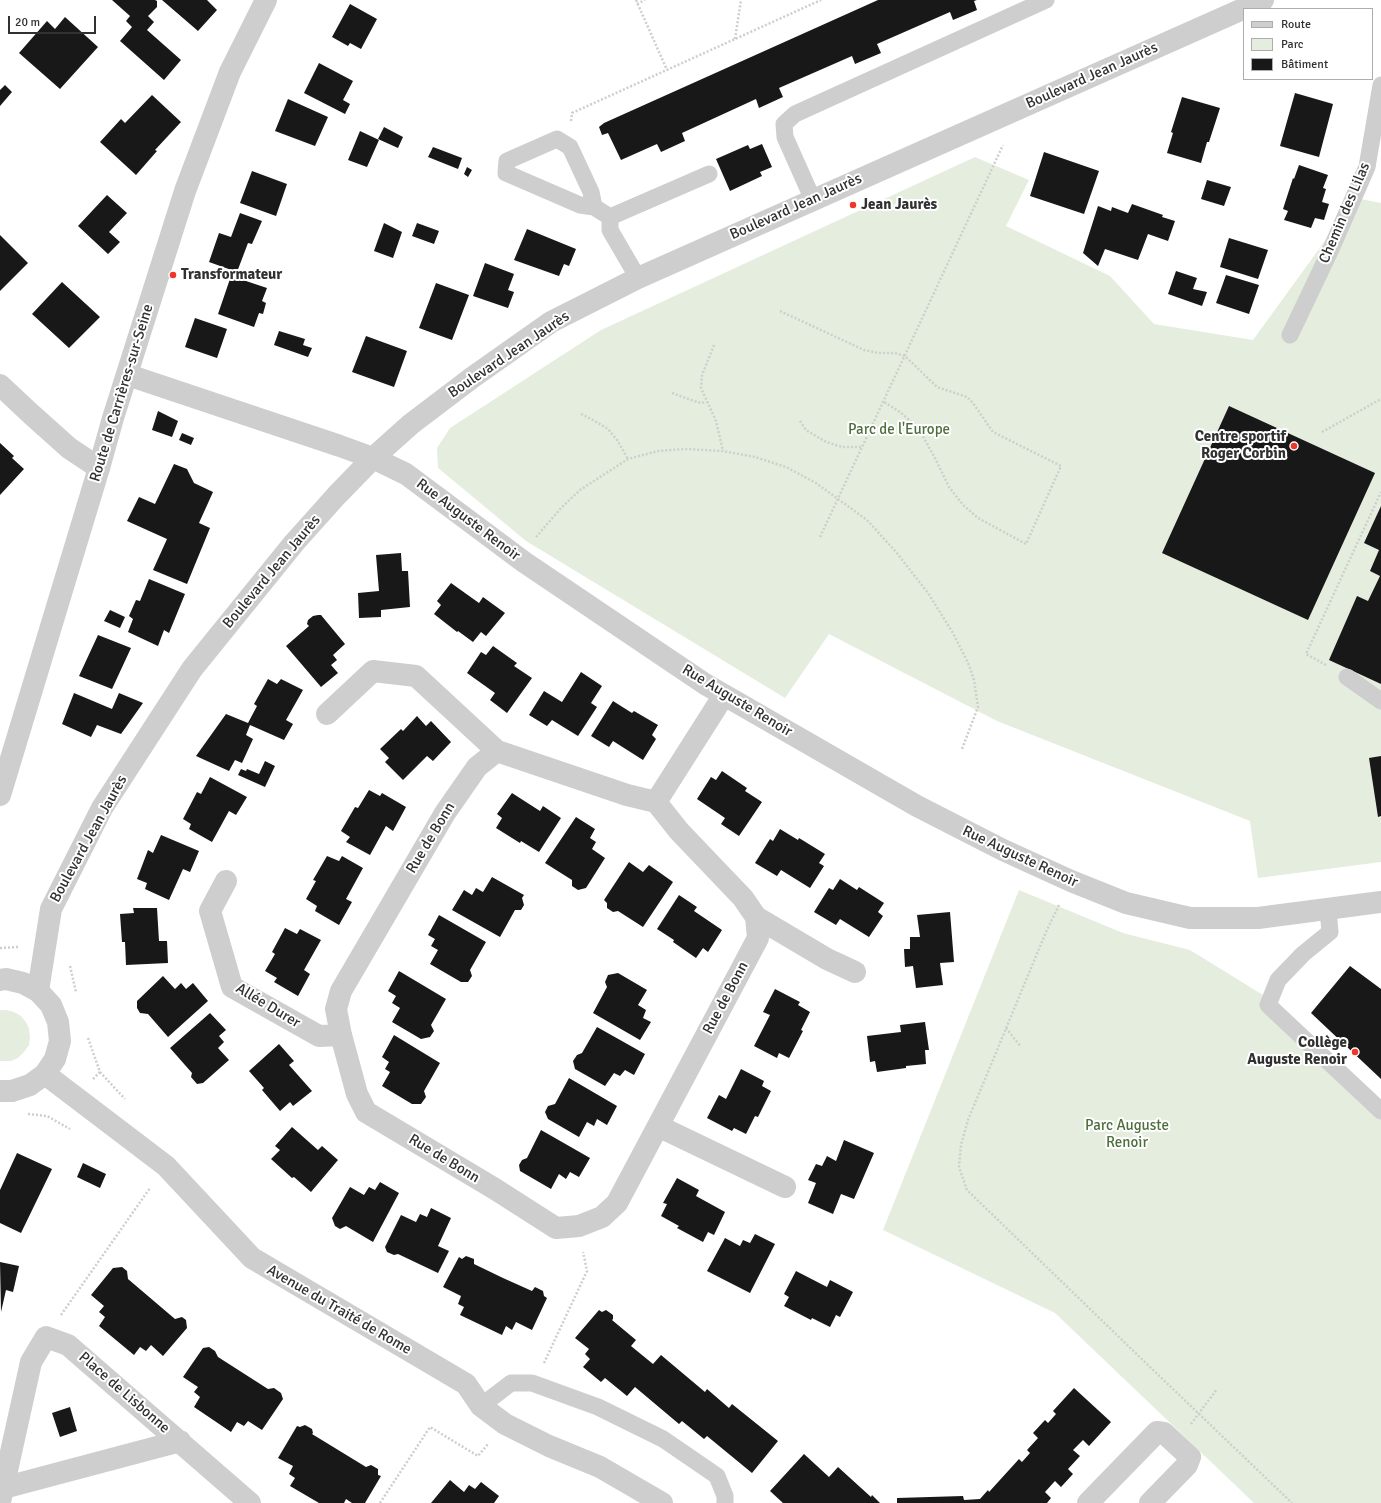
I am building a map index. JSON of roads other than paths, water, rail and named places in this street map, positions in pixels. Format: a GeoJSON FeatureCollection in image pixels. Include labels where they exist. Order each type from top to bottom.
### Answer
{"type":"FeatureCollection","features":[{"type":"Feature","properties":{"kind":"street","name":"Route de Carrières-sur-Seine"},"geometry":{"type":"LineString","coordinates":[[0,795],[113,418],[128,375],[143,322],[185,191],[230,72],[266,0]]}},
{"type":"Feature","properties":{"kind":"street","name":"Boulevard Jean Jaurès"},"geometry":{"type":"LineString","coordinates":[[1244,8],[1262,0]]}},
{"type":"Feature","properties":{"kind":"street","name":"Boulevard Jean Jaurès"},"geometry":{"type":"LineString","coordinates":[[38,991],[51,909],[102,808],[192,669],[294,543],[373,458],[423,414],[551,322],[638,278],[1243,8]]}},
{"type":"Feature","properties":{"kind":"street","name":"Rue Auguste Renoir"},"geometry":{"type":"LineString","coordinates":[[128,375],[373,458],[406,474],[524,562],[705,684],[917,806],[1003,850],[1071,881],[1126,903],[1190,918],[1258,918],[1381,902]]}},
{"type":"Feature","properties":{"kind":"street"},"geometry":{"type":"LineString","coordinates":[[0,385],[69,448],[99,468]]}},
{"type":"Feature","properties":{"kind":"street"},"geometry":{"type":"LineString","coordinates":[[327,714],[374,671],[416,676],[497,751],[627,795],[656,802],[724,695]]}},
{"type":"Feature","properties":{"kind":"street","name":"Rue de Bonn"},"geometry":{"type":"LineString","coordinates":[[497,751],[477,767],[445,813],[341,990],[336,1009],[356,1094],[366,1112],[495,1189],[556,1228],[578,1226],[602,1217],[617,1203],[758,938],[756,917],[743,898],[679,831],[656,802]]}},
{"type":"Feature","properties":{"kind":"street","name":"Allée Durer"},"geometry":{"type":"LineString","coordinates":[[226,881],[210,912],[232,987],[319,1036],[341,1035]]}},
{"type":"Feature","properties":{"kind":"street"},"geometry":{"type":"LineString","coordinates":[[756,917],[826,959],[855,972]]}},
{"type":"Feature","properties":{"kind":"street"},"geometry":{"type":"LineString","coordinates":[[0,980],[6,979],[23,982],[38,991],[51,1005],[58,1022],[60,1041],[55,1059],[45,1074],[30,1085],[12,1091],[0,1091]]}},
{"type":"Feature","properties":{"kind":"street","name":"Avenue du Traité de Rome"},"geometry":{"type":"LineString","coordinates":[[45,1074],[166,1166],[252,1258],[466,1384],[481,1406],[505,1424],[549,1446],[600,1467],[662,1503]]}},
{"type":"Feature","properties":{"kind":"street"},"geometry":{"type":"LineString","coordinates":[[658,1126],[785,1188]]}},
{"type":"Feature","properties":{"kind":"street","name":"Place de Lisbonne"},"geometry":{"type":"LineString","coordinates":[[46,1337],[68,1345],[180,1441],[2,1495],[31,1362],[46,1337]]}},
{"type":"Feature","properties":{"kind":"street"},"geometry":{"type":"LineString","coordinates":[[1088,1503],[1157,1432],[1164,1433],[1190,1456],[1187,1465],[1150,1503]]}},
{"type":"Feature","properties":{"kind":"street"},"geometry":{"type":"LineString","coordinates":[[180,1441],[250,1503]]}},
{"type":"Feature","properties":{"kind":"lane"},"geometry":{"type":"LineString","coordinates":[[813,200],[785,137],[784,124],[795,114],[1046,0]]}},
{"type":"Feature","properties":{"kind":"lane","name":"Chemin des Lilas"},"geometry":{"type":"LineString","coordinates":[[1290,335],[1331,249],[1367,167],[1381,85]]}},
{"type":"Feature","properties":{"kind":"lane"},"geometry":{"type":"LineString","coordinates":[[594,207],[591,192],[570,147],[556,138],[507,161],[506,174],[580,205],[594,207],[610,217]]}},
{"type":"Feature","properties":{"kind":"lane"},"geometry":{"type":"LineString","coordinates":[[610,217],[708,174]]}},
{"type":"Feature","properties":{"kind":"lane"},"geometry":{"type":"LineString","coordinates":[[610,217],[610,230],[638,278]]}},
{"type":"Feature","properties":{"kind":"lane"},"geometry":{"type":"LineString","coordinates":[[1348,677],[1381,701]]}},
{"type":"Feature","properties":{"kind":"lane"},"geometry":{"type":"LineString","coordinates":[[1328,910],[1330,932],[1302,954],[1278,980],[1268,1005],[1381,1111]]}},
{"type":"Feature","properties":{"kind":"lane"},"geometry":{"type":"LineString","coordinates":[[481,1406],[511,1383],[532,1383],[598,1407],[663,1439],[717,1476],[725,1496],[725,1503]]}},
{"type":"Feature","properties":{"kind":"place","name":"Jean Jaurès"},"geometry":{"type":"Point","coordinates":[853,205]}},
{"type":"Feature","properties":{"kind":"place","name":"Transformateur"},"geometry":{"type":"Point","coordinates":[173,275]}},
{"type":"Feature","properties":{"kind":"place","name":"Centre sportif Roger Corbin"},"geometry":{"type":"Point","coordinates":[1294,446]}},
{"type":"Feature","properties":{"kind":"place","name":"Collège Auguste Renoir"},"geometry":{"type":"Point","coordinates":[1355,1052]}},
{"type":"Feature","properties":{"kind":"park label","name":"Parc de l'Europe"},"geometry":{"type":"Point","coordinates":[899,430]}},
{"type":"Feature","properties":{"kind":"park label","name":"Parc Auguste Renoir"},"geometry":{"type":"Point","coordinates":[1127,1134]}}]}
